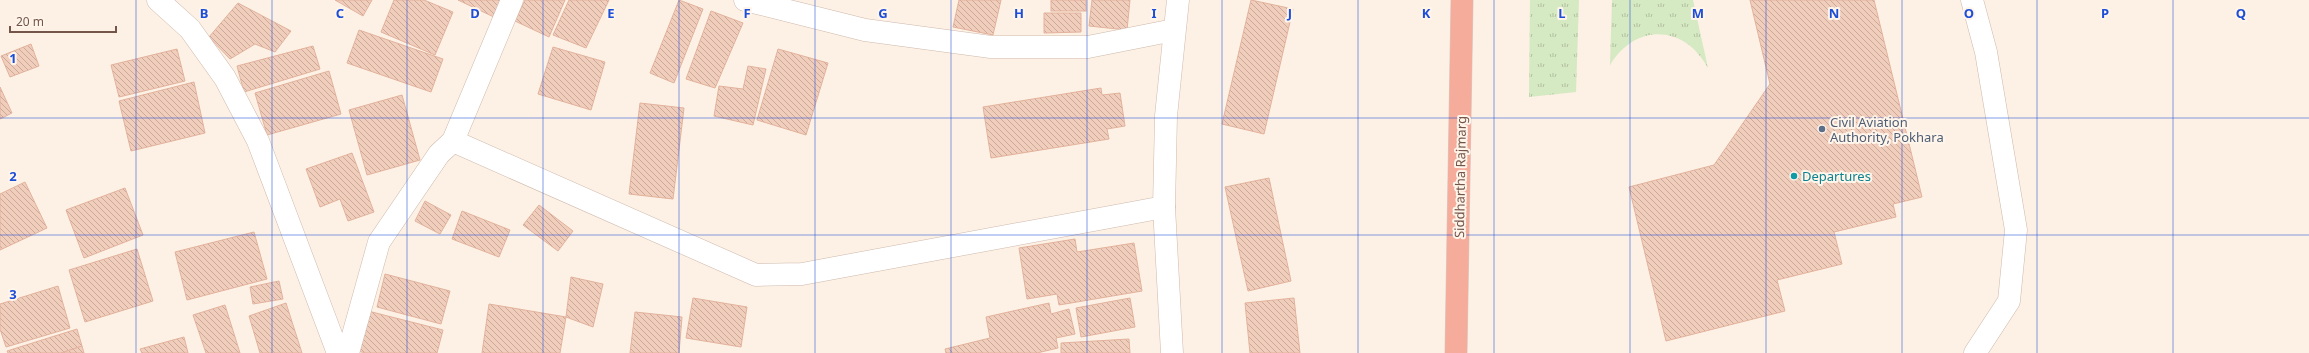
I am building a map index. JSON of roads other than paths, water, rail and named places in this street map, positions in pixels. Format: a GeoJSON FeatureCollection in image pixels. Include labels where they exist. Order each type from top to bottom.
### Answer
{"type":"FeatureCollection","features":[{"type":"Feature","properties":{"kind":"highway","name":"Siddhartha Rajmarg"},"geometry":{"type":"LineString","coordinates":[[1456,353],[1462,0]]}},
{"type":"Feature","properties":{"kind":"street"},"geometry":{"type":"LineString","coordinates":[[158,0],[190,29],[225,78],[258,141],[338,353]]}},
{"type":"Feature","properties":{"kind":"street"},"geometry":{"type":"LineString","coordinates":[[348,353],[379,242],[439,154],[453,141],[512,0]]}},
{"type":"Feature","properties":{"kind":"street"},"geometry":{"type":"LineString","coordinates":[[746,0],[865,30],[991,47],[1088,47],[1174,30]]}},
{"type":"Feature","properties":{"kind":"street"},"geometry":{"type":"LineString","coordinates":[[1172,353],[1164,207],[1166,116],[1178,0]]}},
{"type":"Feature","properties":{"kind":"street"},"geometry":{"type":"LineString","coordinates":[[1972,0],[1986,52],[2016,230],[2009,301],[1975,353]]}},
{"type":"Feature","properties":{"kind":"street"},"geometry":{"type":"LineString","coordinates":[[453,141],[756,275],[802,274],[1164,207]]}},
{"type":"Feature","properties":{"kind":"place","name":"Civil Aviation Authority, Pokhara"},"geometry":{"type":"Point","coordinates":[1822,129]}},
{"type":"Feature","properties":{"kind":"place","name":"Departures"},"geometry":{"type":"Point","coordinates":[1794,176]}}]}
